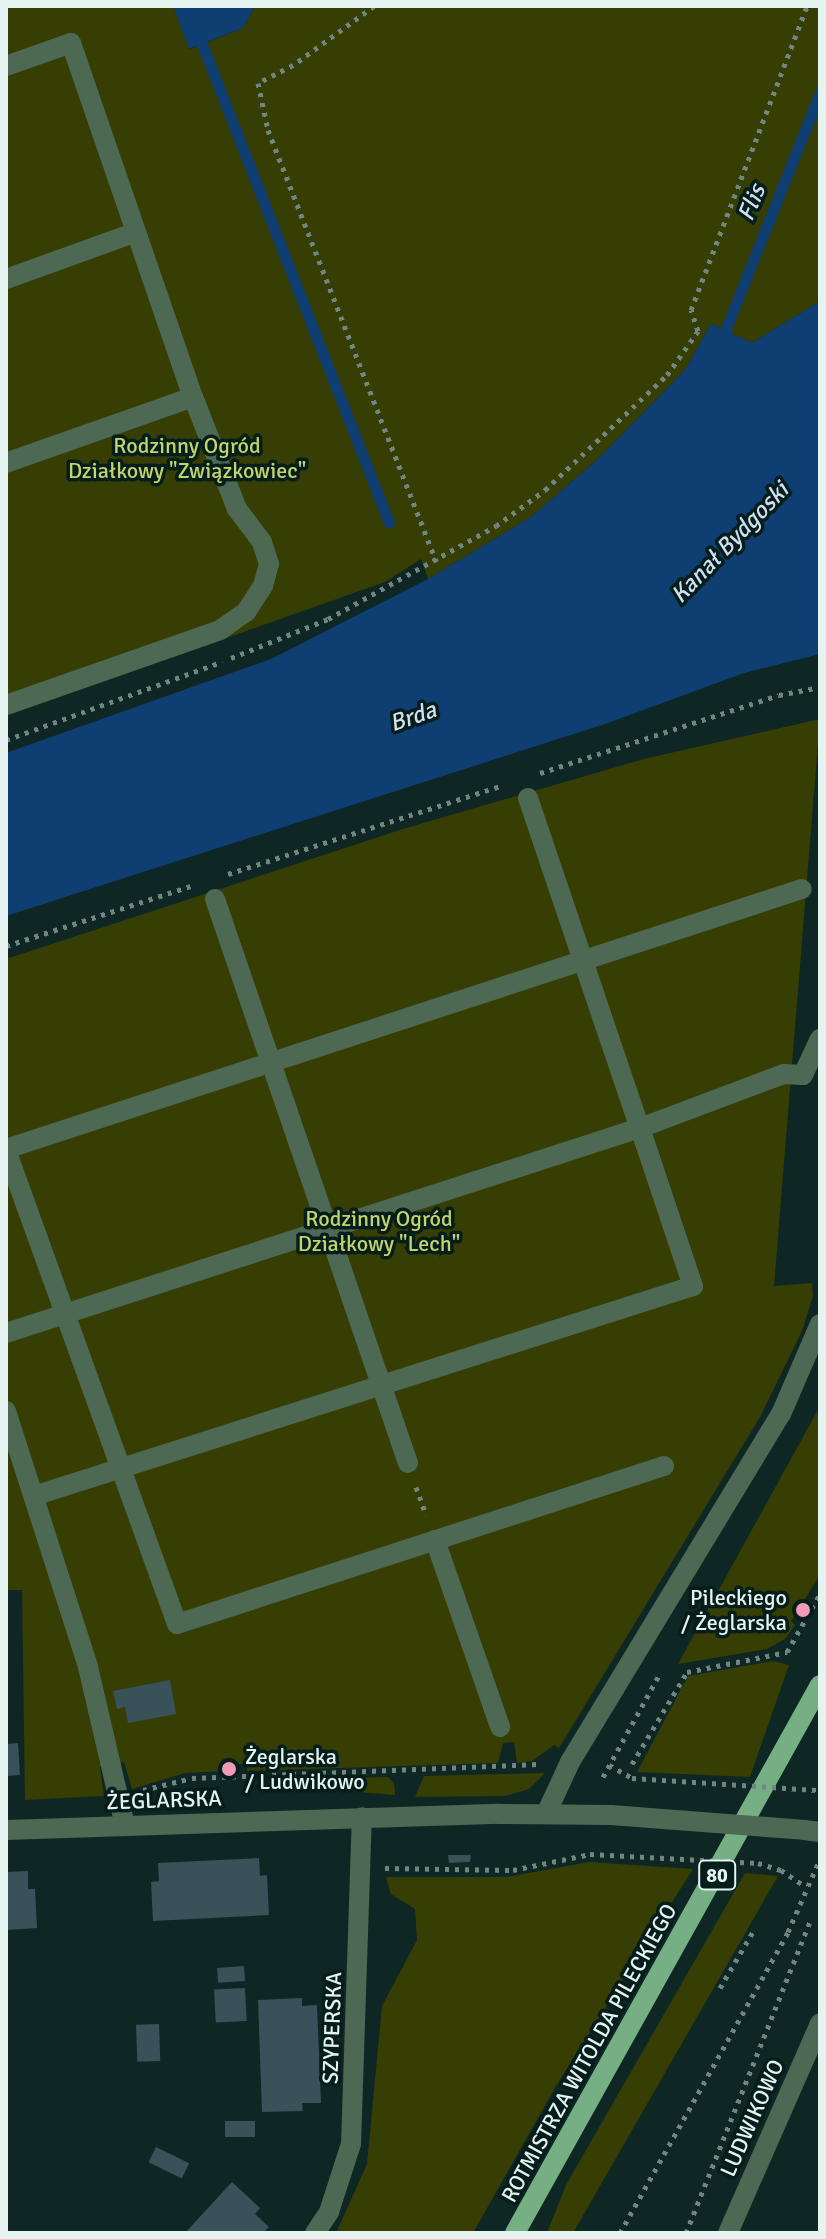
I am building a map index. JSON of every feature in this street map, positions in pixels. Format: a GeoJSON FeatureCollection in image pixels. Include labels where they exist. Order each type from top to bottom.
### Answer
{"type":"FeatureCollection","features":[{"type":"Feature","properties":{"kind":"main road","name":"ROTMISTRZA WITOLDA PILECKIEGO"},"geometry":{"type":"LineString","coordinates":[[515,2233],[820,1685]]}},
{"type":"Feature","properties":{"kind":"street"},"geometry":{"type":"LineString","coordinates":[[6,66],[71,43],[193,397],[237,509],[262,542],[269,564],[263,586],[246,612],[220,630],[6,705]]}},
{"type":"Feature","properties":{"kind":"street"},"geometry":{"type":"LineString","coordinates":[[6,279],[134,233]]}},
{"type":"Feature","properties":{"kind":"street"},"geometry":{"type":"LineString","coordinates":[[6,463],[193,397]]}},
{"type":"Feature","properties":{"kind":"street"},"geometry":{"type":"LineString","coordinates":[[37,1495],[693,1286],[528,798]]}},
{"type":"Feature","properties":{"kind":"street"},"geometry":{"type":"LineString","coordinates":[[664,1466],[177,1624],[6,1149],[802,889]]}},
{"type":"Feature","properties":{"kind":"street"},"geometry":{"type":"LineString","coordinates":[[209,891],[408,1463]]}},
{"type":"Feature","properties":{"kind":"street"},"geometry":{"type":"LineString","coordinates":[[6,1333],[66,1311],[640,1128],[784,1074],[803,1075],[820,1039]]}},
{"type":"Feature","properties":{"kind":"street"},"geometry":{"type":"LineString","coordinates":[[546,1814],[570,1762],[781,1414],[820,1324]]}},
{"type":"Feature","properties":{"kind":"street"},"geometry":{"type":"LineString","coordinates":[[6,1411],[37,1495],[88,1667],[125,1826]]}},
{"type":"Feature","properties":{"kind":"street"},"geometry":{"type":"LineString","coordinates":[[435,1540],[500,1727]]}},
{"type":"Feature","properties":{"kind":"street","name":"ŻEGLARSKA"},"geometry":{"type":"LineString","coordinates":[[6,1830],[362,1817],[546,1814],[611,1815],[812,1831]]}},
{"type":"Feature","properties":{"kind":"street","name":"SZYPERSKA"},"geometry":{"type":"LineString","coordinates":[[315,2233],[329,2212],[351,2144],[362,1817]]}},
{"type":"Feature","properties":{"kind":"street","name":"LUDWIKOWO"},"geometry":{"type":"LineString","coordinates":[[728,2233],[820,2023]]}},
{"type":"Feature","properties":{"kind":"path"},"geometry":{"type":"LineString","coordinates":[[374,6],[293,65],[258,83],[268,130],[436,561]]}},
{"type":"Feature","properties":{"kind":"path"},"geometry":{"type":"LineString","coordinates":[[6,740],[328,619],[436,561],[545,490],[667,375],[698,331],[691,310],[807,6]]}},
{"type":"Feature","properties":{"kind":"path"},"geometry":{"type":"LineString","coordinates":[[537,774],[779,695],[820,689]]}},
{"type":"Feature","properties":{"kind":"path"},"geometry":{"type":"LineString","coordinates":[[218,877],[506,784]]}},
{"type":"Feature","properties":{"kind":"path"},"geometry":{"type":"LineString","coordinates":[[6,946],[209,891]]}},
{"type":"Feature","properties":{"kind":"path"},"geometry":{"type":"LineString","coordinates":[[408,1463],[435,1540]]}},
{"type":"Feature","properties":{"kind":"path"},"geometry":{"type":"LineString","coordinates":[[632,1764],[687,1672],[787,1652],[820,1594]]}},
{"type":"Feature","properties":{"kind":"path"},"geometry":{"type":"LineString","coordinates":[[119,1797],[192,1778],[552,1762]]}},
{"type":"Feature","properties":{"kind":"path"},"geometry":{"type":"LineString","coordinates":[[632,1778],[820,1790]]}},
{"type":"Feature","properties":{"kind":"path"},"geometry":{"type":"LineString","coordinates":[[362,1854],[384,1868],[498,1870],[590,1854],[758,1863],[781,1870],[806,1887]]}},
{"type":"Feature","properties":{"kind":"path"},"geometry":{"type":"LineString","coordinates":[[620,2233],[788,1932],[820,1858]]}},
{"type":"Feature","properties":{"kind":"path"},"geometry":{"type":"LineString","coordinates":[[686,2233],[810,1921]]}},
{"type":"Feature","properties":{"kind":"path"},"geometry":{"type":"LineString","coordinates":[[720,1988],[755,1928]]}},
{"type":"Feature","properties":{"kind":"green space","name":"Rodzinny Ogród Działkowy \"Związkowiec\""},"geometry":{"type":"Polygon","coordinates":[[[6,6],[173,6],[190,49],[243,28],[255,6],[820,6],[820,301],[752,343],[711,324],[685,370],[599,458],[531,517],[428,579],[421,559],[385,582],[6,716],[6,6]]]}},
{"type":"Feature","properties":{"kind":"green space","name":"Rodzinny Ogród Działkowy \"Lech\""},"geometry":{"type":"Polygon","coordinates":[[[820,719],[774,1286],[812,1283],[813,1296],[802,1331],[760,1417],[559,1748],[554,1745],[532,1761],[517,1763],[514,1742],[503,1743],[498,1763],[247,1771],[246,1764],[223,1764],[223,1771],[185,1773],[132,1789],[124,1762],[100,1767],[104,1796],[25,1800],[22,1590],[6,1590],[6,959],[406,828],[644,759],[820,719]]]}},
{"type":"Feature","properties":{"kind":"green space"},"geometry":{"type":"Polygon","coordinates":[[[820,1406],[820,1575],[791,1621],[795,1625],[785,1639],[767,1649],[678,1664],[820,1406]]]}},
{"type":"Feature","properties":{"kind":"green space"},"geometry":{"type":"Polygon","coordinates":[[[773,1661],[789,1665],[750,1777],[637,1772],[688,1676],[773,1661]]]}},
{"type":"Feature","properties":{"kind":"green space"},"geometry":{"type":"Polygon","coordinates":[[[545,1773],[529,1789],[505,1796],[415,1797],[424,1776],[545,1773]]]}},
{"type":"Feature","properties":{"kind":"green space"},"geometry":{"type":"Polygon","coordinates":[[[388,1777],[394,1783],[395,1795],[283,1786],[299,1779],[388,1777]]]}},
{"type":"Feature","properties":{"kind":"green space"},"geometry":{"type":"Polygon","coordinates":[[[589,1862],[693,1869],[556,2086],[473,2233],[336,2233],[367,2164],[382,2006],[417,1940],[415,1909],[391,1894],[386,1877],[506,1877],[589,1862]]]}},
{"type":"Feature","properties":{"kind":"green space"},"geometry":{"type":"Polygon","coordinates":[[[745,1873],[778,1876],[573,2233],[547,2233],[566,2185],[745,1873]]]}},
{"type":"Feature","properties":{"kind":"water"},"geometry":{"type":"Polygon","coordinates":[[[173,6],[255,6],[243,28],[189,49],[173,6]]]}},
{"type":"Feature","properties":{"kind":"water"},"geometry":{"type":"Polygon","coordinates":[[[820,301],[820,654],[744,673],[605,724],[6,916],[6,753],[271,659],[428,579],[531,517],[599,458],[685,370],[711,324],[752,343],[820,301]]]}},
{"type":"Feature","properties":{"kind":"building"},"geometry":{"type":"Polygon","coordinates":[[[170,1680],[176,1714],[128,1723],[125,1707],[117,1709],[113,1691],[170,1680]]]}},
{"type":"Feature","properties":{"kind":"building"},"geometry":{"type":"Polygon","coordinates":[[[18,1743],[20,1775],[6,1776],[6,1744],[18,1743]]]}},
{"type":"Feature","properties":{"kind":"building"},"geometry":{"type":"Polygon","coordinates":[[[448,1855],[471,1855],[470,1862],[449,1863],[448,1855]]]}},
{"type":"Feature","properties":{"kind":"building"},"geometry":{"type":"Polygon","coordinates":[[[259,1858],[260,1876],[267,1875],[269,1915],[153,1921],[151,1882],[159,1881],[158,1863],[259,1858]]]}},
{"type":"Feature","properties":{"kind":"building"},"geometry":{"type":"Polygon","coordinates":[[[28,1871],[28,1889],[35,1889],[37,1928],[6,1930],[6,1872],[28,1871]]]}},
{"type":"Feature","properties":{"kind":"building"},"geometry":{"type":"Polygon","coordinates":[[[244,1966],[245,1981],[218,1983],[217,1968],[244,1966]]]}},
{"type":"Feature","properties":{"kind":"building"},"geometry":{"type":"Polygon","coordinates":[[[245,1988],[247,2021],[216,2023],[214,1990],[245,1988]]]}},
{"type":"Feature","properties":{"kind":"building"},"geometry":{"type":"Polygon","coordinates":[[[302,1998],[302,2006],[317,2005],[321,2103],[302,2103],[303,2111],[262,2112],[258,2000],[302,1998]]]}},
{"type":"Feature","properties":{"kind":"building"},"geometry":{"type":"Polygon","coordinates":[[[159,2024],[160,2061],[137,2062],[136,2025],[159,2024]]]}},
{"type":"Feature","properties":{"kind":"building"},"geometry":{"type":"Polygon","coordinates":[[[225,2121],[255,2121],[255,2137],[225,2137],[225,2121]]]}},
{"type":"Feature","properties":{"kind":"building"},"geometry":{"type":"Polygon","coordinates":[[[156,2147],[189,2163],[182,2178],[149,2162],[156,2147]]]}},
{"type":"Feature","properties":{"kind":"building"},"geometry":{"type":"Polygon","coordinates":[[[232,2182],[260,2208],[255,2214],[269,2227],[263,2233],[185,2233],[232,2182]]]}},
{"type":"Feature","properties":{"kind":"waterway"},"geometry":{"type":"LineString","coordinates":[[202,44],[389,523]]}},
{"type":"Feature","properties":{"kind":"waterway","name":"Flis"},"geometry":{"type":"LineString","coordinates":[[725,331],[820,92]]}},
{"type":"Feature","properties":{"kind":"place","name":"Pileckiego / Żeglarska"},"geometry":{"type":"Point","coordinates":[803,1610]}},
{"type":"Feature","properties":{"kind":"place","name":"Żeglarska / Ludwikowo"},"geometry":{"type":"Point","coordinates":[229,1769]}},
{"type":"Feature","properties":{"kind":"water label","name":"Kanał Bydgoski"},"geometry":{"type":"Point","coordinates":[730,543]}},
{"type":"Feature","properties":{"kind":"water label","name":"Brda"},"geometry":{"type":"Point","coordinates":[413,717]}}]}
